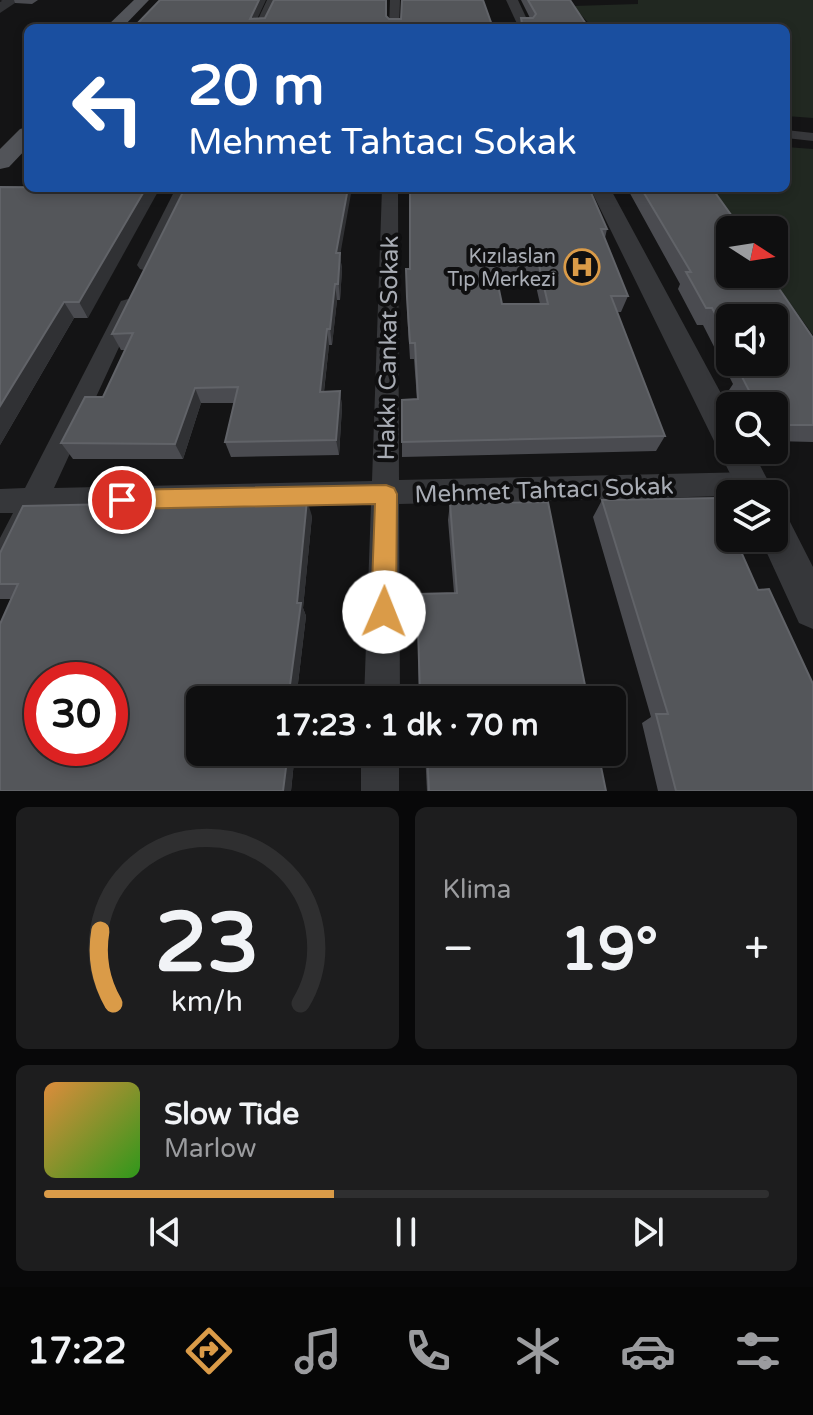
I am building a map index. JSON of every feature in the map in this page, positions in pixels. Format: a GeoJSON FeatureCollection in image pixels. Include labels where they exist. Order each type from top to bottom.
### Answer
{"type":"FeatureCollection","features":[{"type":"Feature","properties":{"kind":"main road"},"geometry":{"type":"LineString","coordinates":[[117,24],[142,0]]}},
{"type":"Feature","properties":{"kind":"main road"},"geometry":{"type":"LineString","coordinates":[[132,24],[155,0]]}},
{"type":"Feature","properties":{"kind":"main road"},"geometry":{"type":"LineString","coordinates":[[0,137],[24,114]]}},
{"type":"Feature","properties":{"kind":"main road"},"geometry":{"type":"LineString","coordinates":[[0,162],[24,138]]}},
{"type":"Feature","properties":{"kind":"street"},"geometry":{"type":"LineString","coordinates":[[261,24],[272,0]]}},
{"type":"Feature","properties":{"kind":"street"},"geometry":{"type":"LineString","coordinates":[[394,24],[395,0]]}},
{"type":"Feature","properties":{"kind":"street"},"geometry":{"type":"LineString","coordinates":[[512,0],[523,24]]}},
{"type":"Feature","properties":{"kind":"street"},"geometry":{"type":"LineString","coordinates":[[790,134],[813,137]]}},
{"type":"Feature","properties":{"kind":"street"},"geometry":{"type":"LineString","coordinates":[[0,570],[182,192]]}},
{"type":"Feature","properties":{"kind":"street","name":"Hakkı Cankat Sokak"},"geometry":{"type":"LineString","coordinates":[[382,686],[390,192]]}},
{"type":"Feature","properties":{"kind":"street"},"geometry":{"type":"LineString","coordinates":[[602,192],[716,413]]}},
{"type":"Feature","properties":{"kind":"street","name":"Mehmet Tahtacı Sokak"},"geometry":{"type":"LineString","coordinates":[[0,501],[716,490]]}},
{"type":"Feature","properties":{"kind":"street"},"geometry":{"type":"LineString","coordinates":[[786,552],[813,609]]}},
{"type":"Feature","properties":{"kind":"street"},"geometry":{"type":"LineString","coordinates":[[380,766],[380,791]]}},
{"type":"Feature","properties":{"kind":"shaded area"},"geometry":{"type":"Polygon","coordinates":[[[638,0],[813,0],[813,118],[790,116],[790,24],[589,24],[573,6],[638,4],[638,0]]]}},
{"type":"Feature","properties":{"kind":"shaded area"},"geometry":{"type":"Polygon","coordinates":[[[790,147],[813,149],[813,335],[779,288],[788,288],[788,216],[728,216],[711,192],[790,192],[790,147]]]}},
{"type":"Feature","properties":{"kind":"building"},"geometry":{"type":"Polygon","coordinates":[[[160,0],[259,0],[250,19],[265,18],[274,0],[386,0],[386,16],[401,19],[402,0],[483,0],[492,24],[137,24],[160,0]]]}},
{"type":"Feature","properties":{"kind":"building"},"geometry":{"type":"Polygon","coordinates":[[[528,0],[570,0],[586,24],[522,24],[521,18],[533,18],[536,14],[528,0]]]}},
{"type":"Feature","properties":{"kind":"building"},"geometry":{"type":"Polygon","coordinates":[[[0,187],[24,187],[24,192],[144,192],[79,302],[64,302],[0,406],[0,187]]]}},
{"type":"Feature","properties":{"kind":"building"},"geometry":{"type":"Polygon","coordinates":[[[183,192],[347,192],[336,253],[340,253],[338,284],[335,284],[330,329],[327,329],[320,392],[340,391],[336,440],[225,442],[238,387],[195,388],[175,444],[61,443],[85,397],[103,397],[133,333],[112,334],[183,192]]]}},
{"type":"Feature","properties":{"kind":"building"},"geometry":{"type":"Polygon","coordinates":[[[410,192],[591,192],[607,229],[601,229],[628,296],[611,296],[665,436],[402,442],[402,400],[418,399],[415,343],[410,343],[406,269],[410,269],[410,192]],[[493,261],[502,304],[548,304],[538,261],[493,261]]]}},
{"type":"Feature","properties":{"kind":"building"},"geometry":{"type":"Polygon","coordinates":[[[643,192],[715,192],[732,216],[716,216],[716,288],[779,288],[813,338],[813,425],[788,425],[788,392],[750,392],[742,376],[788,376],[788,304],[716,304],[716,315],[712,308],[706,308],[686,272],[691,272],[643,192]]]}},
{"type":"Feature","properties":{"kind":"building"},"geometry":{"type":"Polygon","coordinates":[[[716,498],[716,552],[741,552],[758,590],[769,589],[813,684],[813,791],[676,791],[656,714],[668,714],[602,500],[716,498]]]}},
{"type":"Feature","properties":{"kind":"building"},"geometry":{"type":"Polygon","coordinates":[[[307,500],[297,603],[301,603],[290,686],[186,686],[186,766],[286,766],[283,791],[0,791],[0,624],[18,584],[0,584],[0,553],[23,506],[307,500]]]}},
{"type":"Feature","properties":{"kind":"building"},"geometry":{"type":"Polygon","coordinates":[[[548,502],[585,686],[420,686],[417,594],[457,593],[450,503],[548,502]]]}},
{"type":"Feature","properties":{"kind":"building"},"geometry":{"type":"Polygon","coordinates":[[[428,766],[601,766],[606,791],[429,791],[428,766]]]}},
{"type":"Feature","properties":{"kind":"place","name":"Kızılaslan Tıp Merkezi"},"geometry":{"type":"Point","coordinates":[582,267]}},
{"type":"Feature","properties":{"kind":"route"},"geometry":{"type":"LineString","coordinates":[[122,500],[386,494],[384,612]]}}]}
